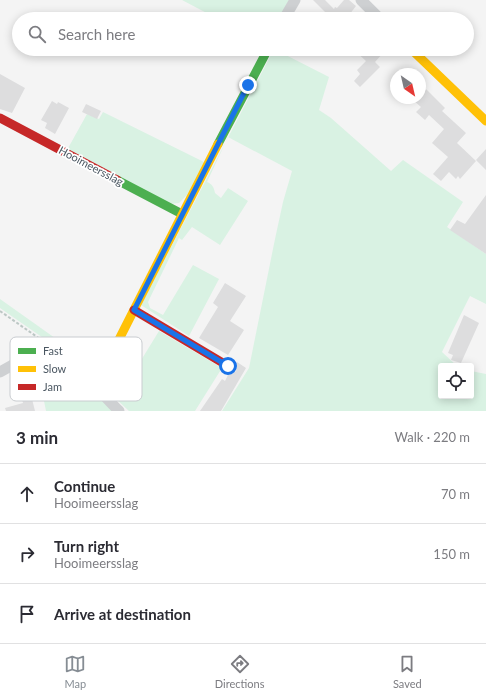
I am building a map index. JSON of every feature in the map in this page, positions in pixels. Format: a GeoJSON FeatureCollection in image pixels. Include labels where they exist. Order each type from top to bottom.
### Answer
{"type":"FeatureCollection","features":[{"type":"Feature","properties":{"kind":"street"},"geometry":{"type":"LineString","coordinates":[[288,12],[295,0]]}},
{"type":"Feature","properties":{"kind":"street"},"geometry":{"type":"LineString","coordinates":[[361,0],[373,12]]}},
{"type":"Feature","properties":{"kind":"street"},"geometry":{"type":"LineString","coordinates":[[120,337],[264,56]]}},
{"type":"Feature","properties":{"kind":"street"},"geometry":{"type":"LineString","coordinates":[[418,56],[486,122]]}},
{"type":"Feature","properties":{"kind":"street","name":"Hooimeersslag"},"geometry":{"type":"LineString","coordinates":[[0,118],[182,214]]}},
{"type":"Feature","properties":{"kind":"street"},"geometry":{"type":"LineString","coordinates":[[134,310],[228,366]]}},
{"type":"Feature","properties":{"kind":"street"},"geometry":{"type":"LineString","coordinates":[[0,372],[10,366]]}},
{"type":"Feature","properties":{"kind":"street"},"geometry":{"type":"LineString","coordinates":[[109,401],[119,411]]}},
{"type":"Feature","properties":{"kind":"path"},"geometry":{"type":"LineString","coordinates":[[0,311],[37,337]]}},
{"type":"Feature","properties":{"kind":"green space"},"geometry":{"type":"Polygon","coordinates":[[[182,0],[289,0],[283,12],[205,12],[182,0]]]}},
{"type":"Feature","properties":{"kind":"green space"},"geometry":{"type":"Polygon","coordinates":[[[270,56],[288,56],[329,77],[319,110],[331,118],[391,171],[403,160],[463,202],[447,227],[486,254],[486,304],[470,296],[442,352],[454,363],[438,363],[438,399],[474,399],[474,372],[486,374],[486,411],[222,411],[249,368],[283,202],[292,171],[228,137],[270,56]]]}},
{"type":"Feature","properties":{"kind":"green space"},"geometry":{"type":"Polygon","coordinates":[[[103,112],[204,162],[187,195],[179,203],[170,204],[67,150],[87,114],[99,119],[103,112]]]}},
{"type":"Feature","properties":{"kind":"green space"},"geometry":{"type":"Polygon","coordinates":[[[226,142],[207,182],[213,187],[215,193],[221,198],[228,188],[248,201],[220,245],[192,227],[182,240],[179,238],[148,302],[150,308],[163,315],[193,265],[219,279],[189,336],[141,305],[226,142]]]}},
{"type":"Feature","properties":{"kind":"green space"},"geometry":{"type":"Polygon","coordinates":[[[0,299],[54,337],[42,337],[0,308],[0,299]]]}},
{"type":"Feature","properties":{"kind":"green space"},"geometry":{"type":"Polygon","coordinates":[[[159,331],[222,368],[195,411],[129,411],[118,401],[142,401],[142,359],[159,331]]]}},
{"type":"Feature","properties":{"kind":"green space"},"geometry":{"type":"Polygon","coordinates":[[[44,401],[104,401],[115,411],[46,411],[44,401]]]}},
{"type":"Feature","properties":{"kind":"building"},"geometry":{"type":"Polygon","coordinates":[[[313,0],[325,0],[334,9],[335,7],[337,8],[344,0],[349,0],[356,6],[351,12],[325,12],[313,0]]]}},
{"type":"Feature","properties":{"kind":"building"},"geometry":{"type":"Polygon","coordinates":[[[361,56],[380,56],[375,62],[380,67],[360,87],[354,81],[360,74],[357,70],[366,61],[361,56]]]}},
{"type":"Feature","properties":{"kind":"building"},"geometry":{"type":"Polygon","coordinates":[[[0,74],[25,88],[12,113],[0,109],[0,74]]]}},
{"type":"Feature","properties":{"kind":"building"},"geometry":{"type":"Polygon","coordinates":[[[426,89],[445,108],[442,111],[466,133],[457,143],[476,161],[460,179],[458,176],[456,179],[449,172],[441,181],[433,174],[448,157],[432,143],[444,129],[429,115],[425,120],[416,112],[421,107],[418,104],[426,104],[426,89]]]}},
{"type":"Feature","properties":{"kind":"building"},"geometry":{"type":"Polygon","coordinates":[[[52,101],[57,104],[58,102],[69,108],[55,134],[45,128],[47,123],[41,120],[52,101]]]}},
{"type":"Feature","properties":{"kind":"building"},"geometry":{"type":"Polygon","coordinates":[[[86,104],[101,111],[97,119],[82,112],[86,104]]]}},
{"type":"Feature","properties":{"kind":"building"},"geometry":{"type":"Polygon","coordinates":[[[486,149],[486,170],[476,160],[486,149]]]}},
{"type":"Feature","properties":{"kind":"building"},"geometry":{"type":"Polygon","coordinates":[[[486,195],[486,254],[450,230],[457,220],[465,224],[486,195]]]}},
{"type":"Feature","properties":{"kind":"building"},"geometry":{"type":"Polygon","coordinates":[[[225,283],[246,296],[230,321],[244,330],[228,355],[199,338],[218,307],[213,303],[225,283]]]}},
{"type":"Feature","properties":{"kind":"building"},"geometry":{"type":"Polygon","coordinates":[[[464,315],[479,323],[461,363],[451,360],[453,355],[448,353],[464,315]]]}},
{"type":"Feature","properties":{"kind":"building"},"geometry":{"type":"Polygon","coordinates":[[[237,362],[246,368],[221,411],[200,411],[222,379],[225,381],[228,375],[236,371],[237,362]]]}},
{"type":"Feature","properties":{"kind":"building"},"geometry":{"type":"Polygon","coordinates":[[[22,401],[32,401],[35,411],[6,411],[5,408],[23,403],[22,401]]]}},
{"type":"Feature","properties":{"kind":"traffic: fast"},"geometry":{"type":"LineString","coordinates":[[218,144],[264,56]]}},
{"type":"Feature","properties":{"kind":"traffic: fast"},"geometry":{"type":"LineString","coordinates":[[117,180],[182,214]]}},
{"type":"Feature","properties":{"kind":"traffic: slow"},"geometry":{"type":"LineString","coordinates":[[418,56],[486,121]]}},
{"type":"Feature","properties":{"kind":"traffic: slow"},"geometry":{"type":"LineString","coordinates":[[120,337],[218,144]]}},
{"type":"Feature","properties":{"kind":"traffic: jam"},"geometry":{"type":"LineString","coordinates":[[0,118],[117,180]]}},
{"type":"Feature","properties":{"kind":"traffic: jam"},"geometry":{"type":"LineString","coordinates":[[134,310],[228,366]]}},
{"type":"Feature","properties":{"kind":"route"},"geometry":{"type":"LineString","coordinates":[[228,366],[134,310],[248,85]]}}]}
